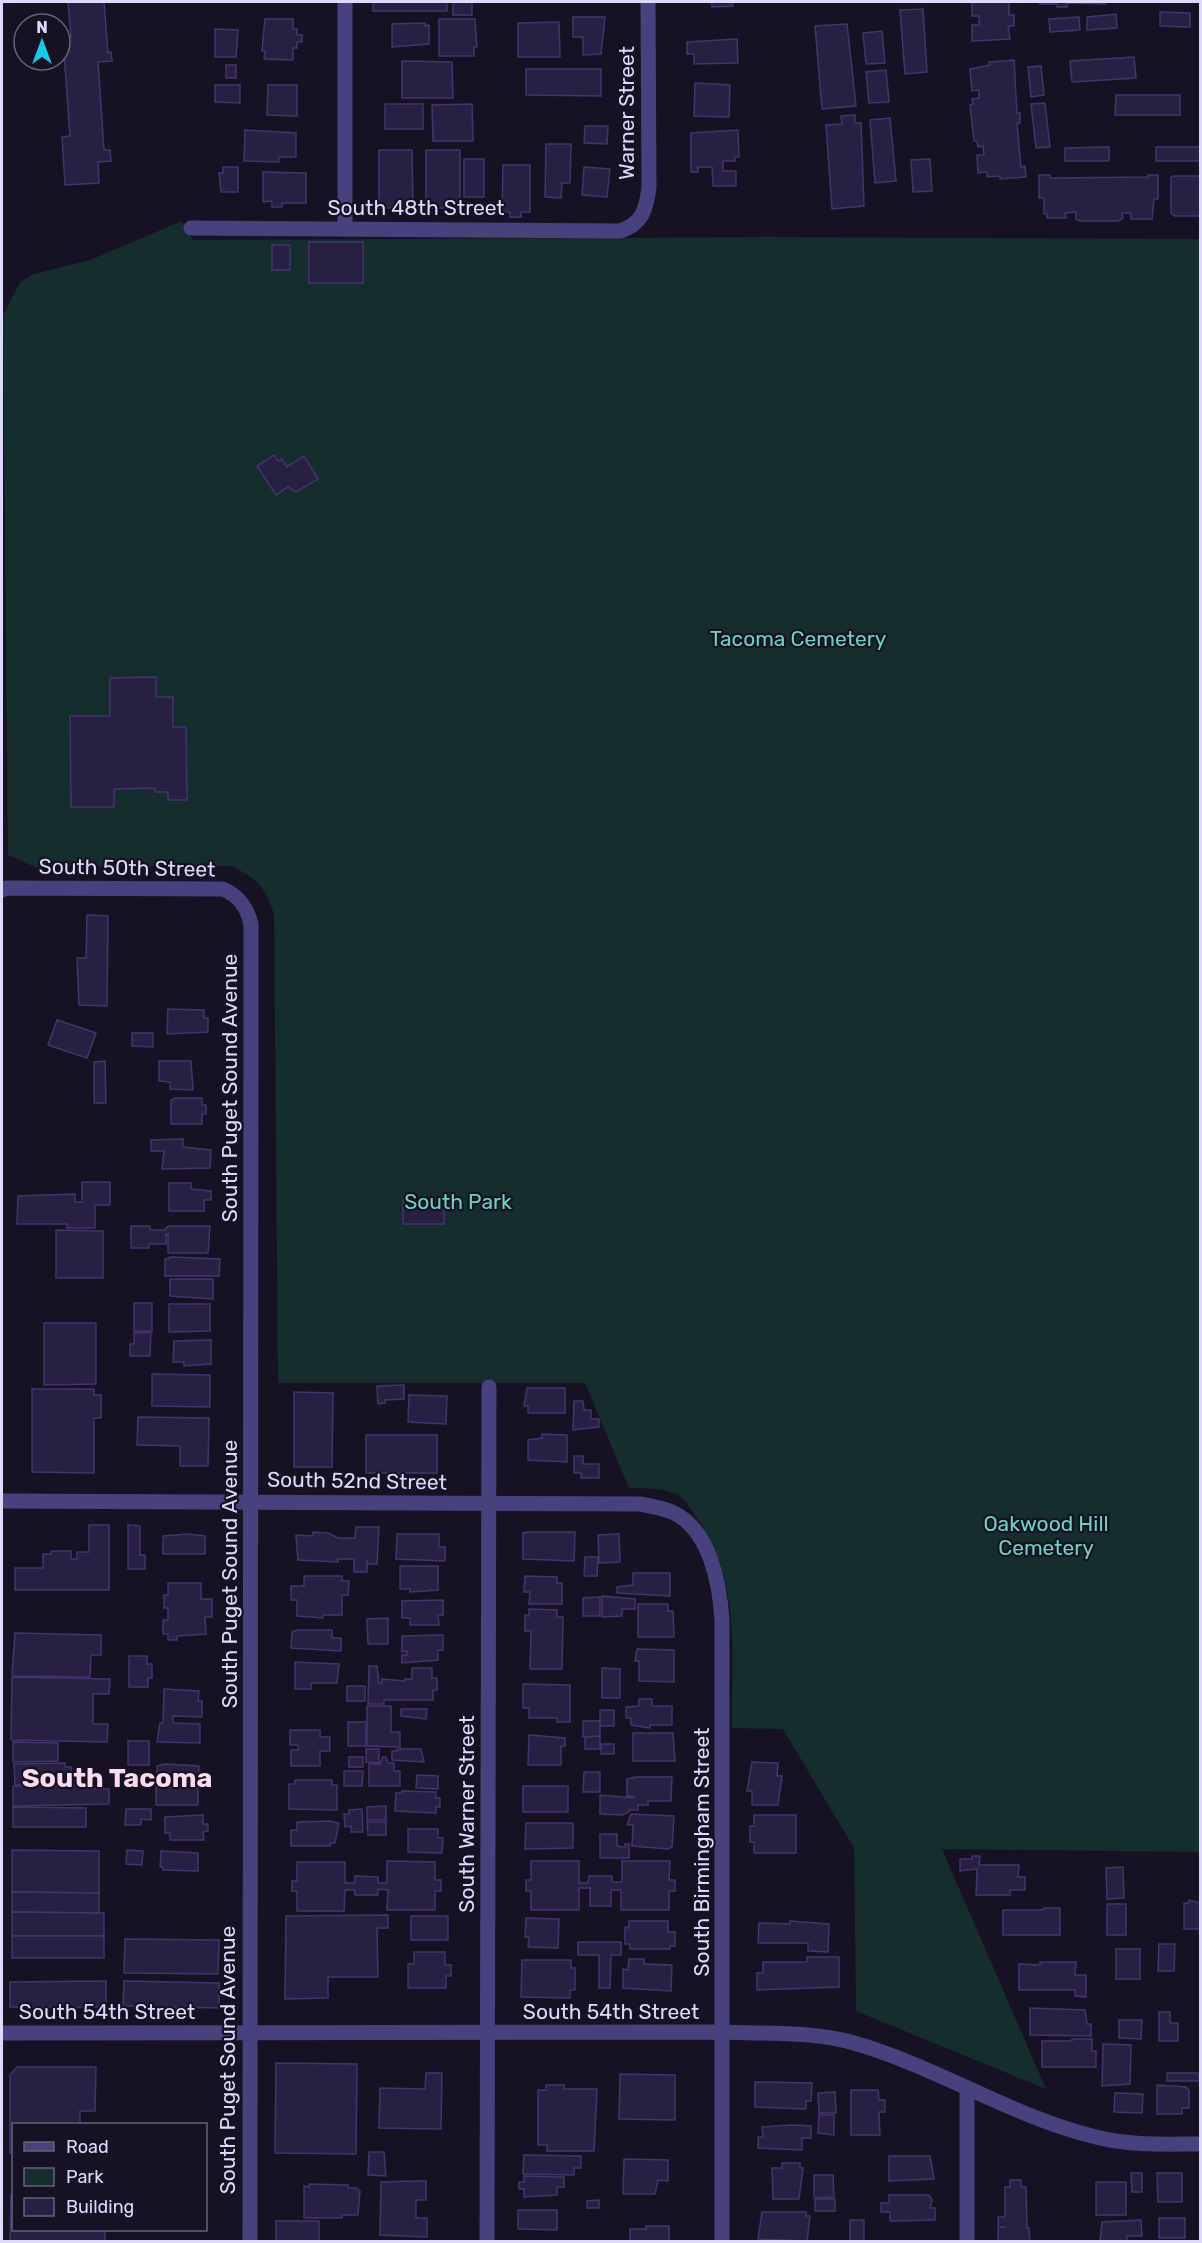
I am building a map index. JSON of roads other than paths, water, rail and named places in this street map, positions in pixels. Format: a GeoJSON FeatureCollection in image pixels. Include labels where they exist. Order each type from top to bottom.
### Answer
{"type":"FeatureCollection","features":[{"type":"Feature","properties":{"kind":"street"},"geometry":{"type":"LineString","coordinates":[[345,2],[345,229]]}},
{"type":"Feature","properties":{"kind":"street","name":"Warner Street"},"geometry":{"type":"LineString","coordinates":[[639,222],[647,202],[649,188],[648,2]]}},
{"type":"Feature","properties":{"kind":"street","name":"South 48th Street"},"geometry":{"type":"LineString","coordinates":[[191,228],[620,231],[639,222]]}},
{"type":"Feature","properties":{"kind":"street","name":"South 50th Street"},"geometry":{"type":"LineString","coordinates":[[2,890],[6,888],[222,889],[234,895],[246,908]]}},
{"type":"Feature","properties":{"kind":"street","name":"South Puget Sound Avenue"},"geometry":{"type":"LineString","coordinates":[[246,908],[251,924],[250,2241]]}},
{"type":"Feature","properties":{"kind":"street","name":"South Warner Street"},"geometry":{"type":"LineString","coordinates":[[487,2241],[489,1387]]}},
{"type":"Feature","properties":{"kind":"street","name":"South 52nd Street"},"geometry":{"type":"LineString","coordinates":[[2,1501],[640,1504]]}},
{"type":"Feature","properties":{"kind":"street","name":"South Birmingham Street"},"geometry":{"type":"LineString","coordinates":[[640,1504],[673,1513],[693,1529],[710,1559],[719,1589],[722,1621],[722,2241]]}},
{"type":"Feature","properties":{"kind":"street","name":"South 54th Street"},"geometry":{"type":"LineString","coordinates":[[2,2033],[723,2032],[844,2040],[899,2059],[1040,2119],[1097,2138],[1150,2144],[1200,2144]]}},
{"type":"Feature","properties":{"kind":"street"},"geometry":{"type":"LineString","coordinates":[[967,2088],[967,2241]]}},
{"type":"Feature","properties":{"kind":"district","name":"South Tacoma"},"geometry":{"type":"Point","coordinates":[117,1778]}},
{"type":"Feature","properties":{"kind":"park label","name":"Tacoma Cemetery"},"geometry":{"type":"Point","coordinates":[798,639]}},
{"type":"Feature","properties":{"kind":"park label","name":"South Park"},"geometry":{"type":"Point","coordinates":[458,1202]}},
{"type":"Feature","properties":{"kind":"park label","name":"Oakwood Hill Cemetery"},"geometry":{"type":"Point","coordinates":[1046,1536]}}]}
